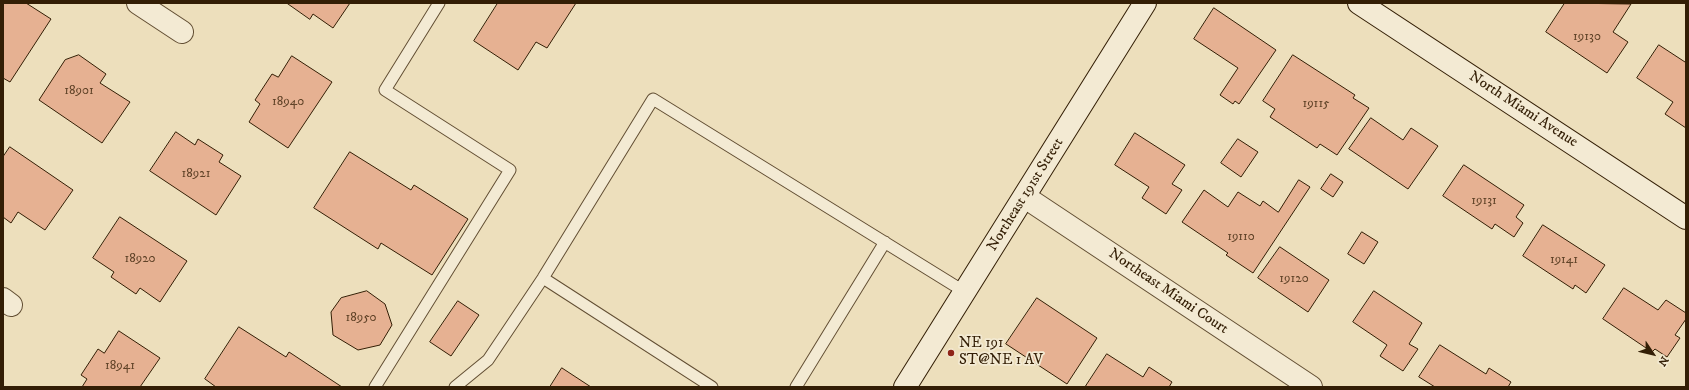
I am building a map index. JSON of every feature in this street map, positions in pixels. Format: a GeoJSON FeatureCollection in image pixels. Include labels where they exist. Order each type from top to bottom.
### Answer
{"type":"FeatureCollection","features":[{"type":"Feature","properties":{"kind":"street"},"geometry":{"type":"LineString","coordinates":[[138,3],[182,32]]}},
{"type":"Feature","properties":{"kind":"street","name":"Northeast 191st Street"},"geometry":{"type":"LineString","coordinates":[[905,387],[1026,197],[1145,3]]}},
{"type":"Feature","properties":{"kind":"street","name":"North Miami Avenue"},"geometry":{"type":"LineString","coordinates":[[1359,3],[1686,218]]}},
{"type":"Feature","properties":{"kind":"street","name":"Northeast Miami Court"},"geometry":{"type":"LineString","coordinates":[[1026,197],[1311,387]]}},
{"type":"Feature","properties":{"kind":"lane"},"geometry":{"type":"LineString","coordinates":[[375,387],[510,170],[385,90],[439,3]]}},
{"type":"Feature","properties":{"kind":"lane"},"geometry":{"type":"LineString","coordinates":[[455,387],[488,360],[543,278],[653,98],[965,292]]}},
{"type":"Feature","properties":{"kind":"lane"},"geometry":{"type":"LineString","coordinates":[[796,387],[885,242]]}},
{"type":"Feature","properties":{"kind":"lane"},"geometry":{"type":"LineString","coordinates":[[543,278],[712,387]]}},
{"type":"Feature","properties":{"kind":"building"},"geometry":{"type":"Polygon","coordinates":[[[3,3],[26,3],[51,19],[10,82],[3,78],[3,3]]]}},
{"type":"Feature","properties":{"kind":"building"},"geometry":{"type":"Polygon","coordinates":[[[287,3],[350,3],[333,28],[313,14],[310,19],[287,3]]]}},
{"type":"Feature","properties":{"kind":"building"},"geometry":{"type":"Polygon","coordinates":[[[498,3],[576,3],[547,48],[536,42],[518,70],[474,41],[498,3]]]}},
{"type":"Feature","properties":{"kind":"building"},"geometry":{"type":"Polygon","coordinates":[[[1565,3],[1631,4],[1613,32],[1628,42],[1607,73],[1546,32],[1565,3]]]}},
{"type":"Feature","properties":{"kind":"building"},"geometry":{"type":"Polygon","coordinates":[[[1214,8],[1276,50],[1239,104],[1235,101],[1233,104],[1220,95],[1238,68],[1194,39],[1214,8]]]}},
{"type":"Feature","properties":{"kind":"building"},"geometry":{"type":"Polygon","coordinates":[[[1659,45],[1685,62],[1686,61],[1686,128],[1665,114],[1673,102],[1637,78],[1659,45]]]}},
{"type":"Feature","properties":{"kind":"building"},"geometry":{"type":"Polygon","coordinates":[[[79,55],[106,74],[100,83],[130,102],[102,143],[39,100],[65,60],[79,55]]]}},
{"type":"Feature","properties":{"kind":"building"},"geometry":{"type":"Polygon","coordinates":[[[1293,55],[1355,95],[1353,98],[1369,108],[1337,155],[1320,144],[1317,148],[1270,117],[1275,109],[1263,101],[1293,55]]]}},
{"type":"Feature","properties":{"kind":"building"},"geometry":{"type":"Polygon","coordinates":[[[292,56],[332,82],[288,148],[249,122],[260,104],[255,100],[272,74],[278,77],[292,56]]]}},
{"type":"Feature","properties":{"kind":"building"},"geometry":{"type":"Polygon","coordinates":[[[1371,118],[1403,140],[1411,128],[1438,146],[1408,189],[1349,149],[1371,118]]]}},
{"type":"Feature","properties":{"kind":"building"},"geometry":{"type":"Polygon","coordinates":[[[176,132],[195,145],[198,139],[223,155],[219,162],[241,176],[216,215],[150,171],[176,132]]]}},
{"type":"Feature","properties":{"kind":"building"},"geometry":{"type":"Polygon","coordinates":[[[1135,133],[1185,165],[1172,184],[1182,190],[1166,214],[1142,198],[1149,187],[1115,165],[1135,133]]]}},
{"type":"Feature","properties":{"kind":"building"},"geometry":{"type":"Polygon","coordinates":[[[1238,139],[1258,152],[1241,177],[1221,163],[1238,139]]]}},
{"type":"Feature","properties":{"kind":"building"},"geometry":{"type":"Polygon","coordinates":[[[10,147],[73,190],[45,230],[18,212],[11,223],[3,217],[3,157],[10,147]]]}},
{"type":"Feature","properties":{"kind":"building"},"geometry":{"type":"Polygon","coordinates":[[[350,152],[411,190],[414,185],[468,219],[432,275],[381,243],[378,249],[314,208],[350,152]]]}},
{"type":"Feature","properties":{"kind":"building"},"geometry":{"type":"Polygon","coordinates":[[[1464,165],[1524,205],[1516,217],[1523,223],[1514,237],[1495,224],[1492,229],[1443,196],[1464,165]]]}},
{"type":"Feature","properties":{"kind":"building"},"geometry":{"type":"Polygon","coordinates":[[[1331,174],[1343,182],[1333,197],[1321,189],[1331,174]]]}},
{"type":"Feature","properties":{"kind":"building"},"geometry":{"type":"Polygon","coordinates":[[[1299,180],[1310,187],[1253,273],[1226,255],[1228,253],[1182,222],[1204,190],[1228,207],[1238,192],[1260,206],[1263,201],[1278,212],[1299,180]]]}},
{"type":"Feature","properties":{"kind":"building"},"geometry":{"type":"Polygon","coordinates":[[[120,217],[187,261],[160,302],[140,288],[136,294],[111,277],[114,272],[93,258],[120,217]]]}},
{"type":"Feature","properties":{"kind":"building"},"geometry":{"type":"Polygon","coordinates":[[[1543,225],[1605,265],[1586,293],[1575,285],[1573,289],[1523,256],[1543,225]]]}},
{"type":"Feature","properties":{"kind":"building"},"geometry":{"type":"Polygon","coordinates":[[[1362,232],[1378,242],[1364,264],[1348,254],[1362,232]]]}},
{"type":"Feature","properties":{"kind":"building"},"geometry":{"type":"Polygon","coordinates":[[[1280,247],[1329,280],[1308,312],[1258,278],[1280,247]]]}},
{"type":"Feature","properties":{"kind":"building"},"geometry":{"type":"Polygon","coordinates":[[[1624,288],[1658,310],[1666,300],[1686,313],[1686,319],[1675,335],[1680,338],[1667,357],[1655,349],[1652,352],[1603,319],[1624,288]]]}},
{"type":"Feature","properties":{"kind":"building"},"geometry":{"type":"Polygon","coordinates":[[[367,291],[385,304],[392,325],[380,345],[358,350],[333,335],[331,312],[341,298],[367,291]]]}},
{"type":"Feature","properties":{"kind":"building"},"geometry":{"type":"Polygon","coordinates":[[[1374,291],[1422,323],[1409,344],[1418,349],[1403,371],[1380,356],[1387,345],[1353,322],[1374,291]]]}},
{"type":"Feature","properties":{"kind":"building"},"geometry":{"type":"Polygon","coordinates":[[[1037,298],[1097,338],[1067,384],[1006,344],[1037,298]]]}},
{"type":"Feature","properties":{"kind":"building"},"geometry":{"type":"Polygon","coordinates":[[[458,301],[479,315],[451,356],[430,342],[458,301]]]}},
{"type":"Feature","properties":{"kind":"building"},"geometry":{"type":"Polygon","coordinates":[[[239,327],[286,357],[289,352],[342,387],[216,387],[205,379],[239,327]]]}},
{"type":"Feature","properties":{"kind":"building"},"geometry":{"type":"Polygon","coordinates":[[[119,331],[160,358],[140,387],[82,387],[87,379],[81,375],[98,349],[104,353],[119,331]]]}},
{"type":"Feature","properties":{"kind":"building"},"geometry":{"type":"Polygon","coordinates":[[[1440,345],[1486,374],[1489,368],[1511,382],[1508,387],[1435,387],[1419,377],[1440,345]]]}},
{"type":"Feature","properties":{"kind":"building"},"geometry":{"type":"Polygon","coordinates":[[[1107,354],[1143,377],[1149,367],[1172,382],[1169,387],[1086,386],[1107,354]]]}},
{"type":"Feature","properties":{"kind":"building"},"geometry":{"type":"Polygon","coordinates":[[[562,368],[591,387],[550,387],[562,368]]]}},
{"type":"Feature","properties":{"kind":"place","name":"NE 191 ST@NE 1 AV"},"geometry":{"type":"Point","coordinates":[951,353]}}]}
